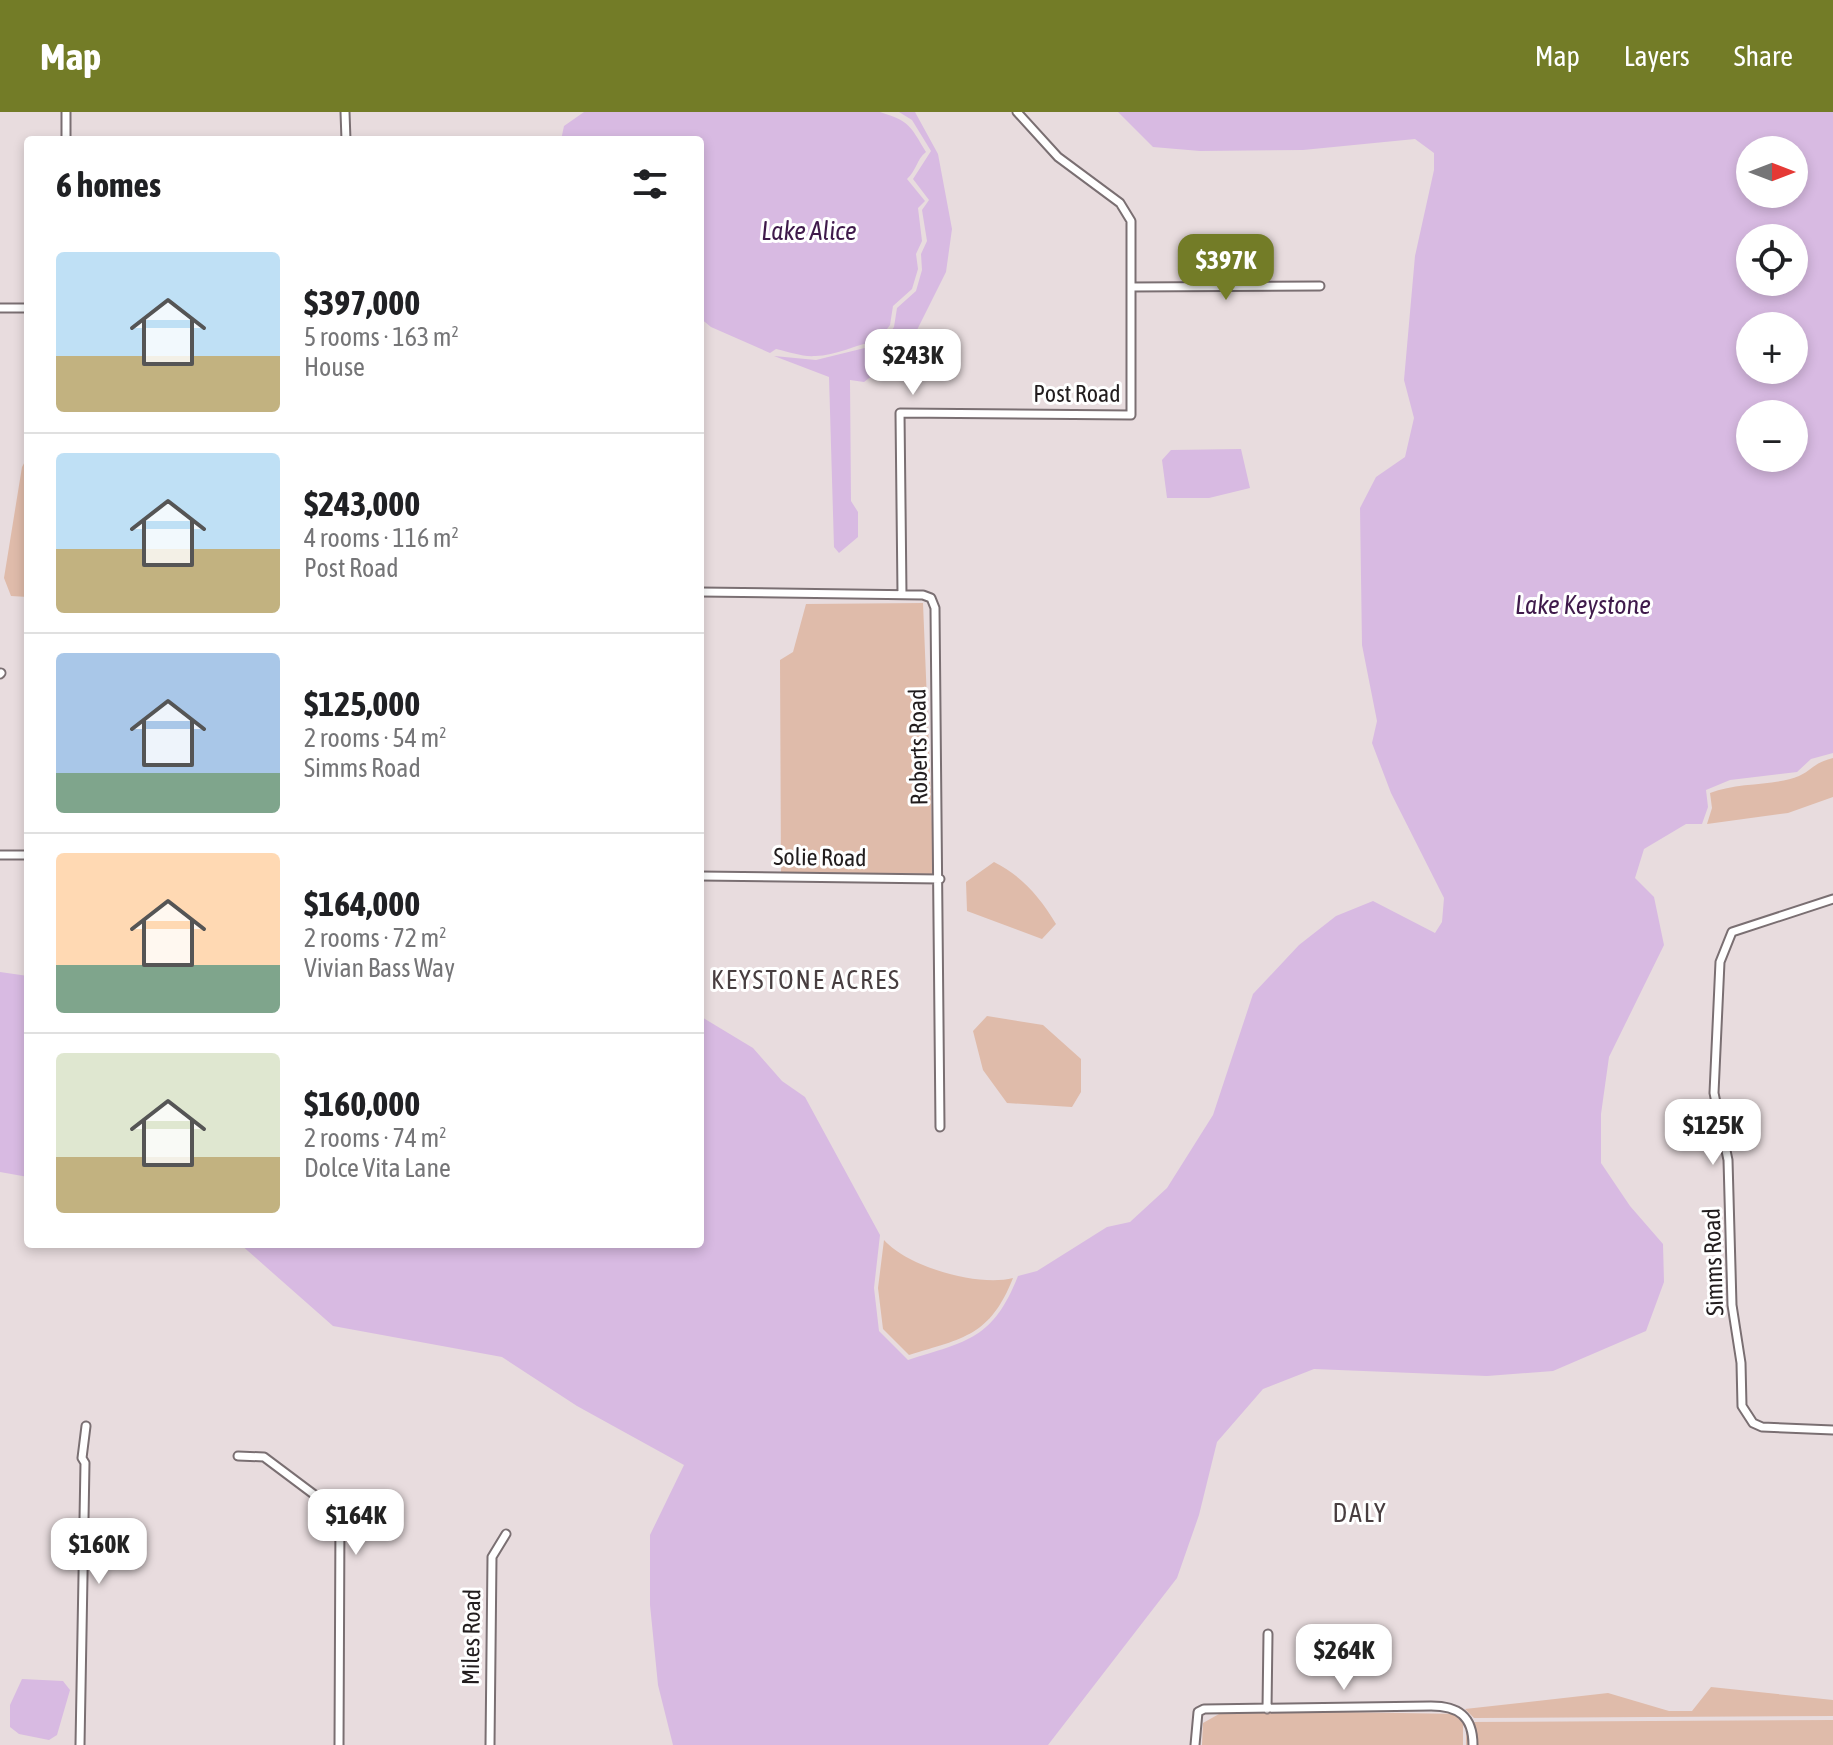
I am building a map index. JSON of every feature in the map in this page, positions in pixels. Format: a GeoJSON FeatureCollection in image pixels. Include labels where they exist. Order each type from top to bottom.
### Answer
{"type":"FeatureCollection","features":[{"type":"Feature","properties":{"kind":"street"},"geometry":{"type":"LineString","coordinates":[[66,112],[66,136]]}},
{"type":"Feature","properties":{"kind":"street"},"geometry":{"type":"LineString","coordinates":[[345,112],[346,136]]}},
{"type":"Feature","properties":{"kind":"street","name":"Post Road"},"geometry":{"type":"LineString","coordinates":[[902,594],[900,413],[1131,415],[1131,221],[1120,203],[1058,157],[1017,112]]}},
{"type":"Feature","properties":{"kind":"street"},"geometry":{"type":"LineString","coordinates":[[1131,287],[1320,286]]}},
{"type":"Feature","properties":{"kind":"street"},"geometry":{"type":"LineString","coordinates":[[0,308],[24,308]]}},
{"type":"Feature","properties":{"kind":"street","name":"Roberts Road"},"geometry":{"type":"LineString","coordinates":[[704,592],[902,594],[931,598],[935,608],[940,879],[940,1127]]}},
{"type":"Feature","properties":{"kind":"street"},"geometry":{"type":"LineString","coordinates":[[0,855],[24,855]]}},
{"type":"Feature","properties":{"kind":"street","name":"Solie Road"},"geometry":{"type":"LineString","coordinates":[[704,876],[940,879]]}},
{"type":"Feature","properties":{"kind":"street","name":"Simms Road"},"geometry":{"type":"LineString","coordinates":[[1833,899],[1732,932],[1720,962],[1714,1093],[1728,1160],[1732,1305],[1741,1363],[1742,1406],[1753,1423],[1762,1427],[1833,1430]]}},
{"type":"Feature","properties":{"kind":"street"},"geometry":{"type":"LineString","coordinates":[[80,1745],[85,1463],[82,1458],[86,1426]]}},
{"type":"Feature","properties":{"kind":"street"},"geometry":{"type":"LineString","coordinates":[[238,1456],[264,1457],[340,1514],[339,1745]]}},
{"type":"Feature","properties":{"kind":"street","name":"Miles Road"},"geometry":{"type":"LineString","coordinates":[[490,1745],[492,1557],[506,1534]]}},
{"type":"Feature","properties":{"kind":"street"},"geometry":{"type":"LineString","coordinates":[[1267,1709],[1268,1634]]}},
{"type":"Feature","properties":{"kind":"street"},"geometry":{"type":"LineString","coordinates":[[1195,1745],[1198,1712],[1212,1708],[1447,1706],[1460,1711],[1472,1726],[1473,1745]]}},
{"type":"Feature","properties":{"kind":"shaded area"},"geometry":{"type":"Polygon","coordinates":[[[24,463],[24,597],[11,596],[4,578],[24,463]]]}},
{"type":"Feature","properties":{"kind":"shaded area"},"geometry":{"type":"Polygon","coordinates":[[[923,603],[934,874],[781,872],[780,660],[793,652],[806,604],[923,603]]]}},
{"type":"Feature","properties":{"kind":"shaded area"},"geometry":{"type":"Polygon","coordinates":[[[1833,758],[1833,797],[1788,813],[1707,824],[1712,808],[1710,793],[1790,779],[1833,758]]]}},
{"type":"Feature","properties":{"kind":"shaded area"},"geometry":{"type":"Polygon","coordinates":[[[994,862],[1022,881],[1050,914],[1056,924],[1042,939],[967,911],[966,882],[994,862]]]}},
{"type":"Feature","properties":{"kind":"shaded area"},"geometry":{"type":"Polygon","coordinates":[[[987,1016],[1043,1025],[1081,1059],[1081,1092],[1072,1107],[1007,1103],[983,1070],[973,1031],[987,1016]]]}},
{"type":"Feature","properties":{"kind":"shaded area"},"geometry":{"type":"Polygon","coordinates":[[[884,1240],[909,1259],[944,1272],[981,1280],[1013,1278],[995,1312],[973,1332],[909,1355],[883,1329],[878,1288],[884,1240]]]}},
{"type":"Feature","properties":{"kind":"shaded area"},"geometry":{"type":"Polygon","coordinates":[[[1711,1687],[1833,1700],[1833,1716],[1474,1718],[1465,1709],[1608,1693],[1669,1711],[1692,1711],[1711,1687]]]}},
{"type":"Feature","properties":{"kind":"shaded area"},"geometry":{"type":"Polygon","coordinates":[[[1274,1711],[1463,1714],[1463,1745],[1202,1745],[1203,1723],[1219,1714],[1274,1711]]]}},
{"type":"Feature","properties":{"kind":"shaded area"},"geometry":{"type":"Polygon","coordinates":[[[1833,1720],[1833,1745],[1466,1745],[1466,1722],[1833,1720]]]}},
{"type":"Feature","properties":{"kind":"water","name":"Lake Alice"},"geometry":{"type":"Polygon","coordinates":[[[584,112],[880,112],[897,118],[912,130],[926,152],[907,179],[925,201],[918,208],[922,241],[916,254],[918,269],[912,289],[893,306],[890,325],[878,341],[831,354],[810,356],[776,349],[770,353],[711,327],[704,321],[704,136],[562,136],[564,126],[584,112]]]}},
{"type":"Feature","properties":{"kind":"water"},"geometry":{"type":"Polygon","coordinates":[[[899,112],[915,112],[938,154],[952,229],[946,272],[908,348],[864,382],[850,380],[851,501],[858,512],[858,537],[839,553],[834,547],[829,377],[774,356],[816,360],[881,344],[894,327],[897,308],[916,291],[922,270],[921,254],[927,241],[922,210],[929,200],[913,179],[931,151],[912,120],[899,112]]]}},
{"type":"Feature","properties":{"kind":"water","name":"Lake Keystone"},"geometry":{"type":"Polygon","coordinates":[[[1118,112],[1833,112],[1833,753],[1811,759],[1797,772],[1730,780],[1706,790],[1708,807],[1702,824],[1686,824],[1644,849],[1635,878],[1654,897],[1664,945],[1609,1057],[1601,1114],[1601,1163],[1630,1206],[1663,1244],[1664,1282],[1646,1331],[1553,1371],[1487,1376],[1314,1369],[1263,1389],[1217,1442],[1199,1515],[1177,1578],[1048,1745],[673,1745],[658,1685],[650,1605],[650,1535],[684,1465],[577,1406],[502,1357],[333,1326],[245,1248],[704,1248],[704,1018],[753,1048],[782,1081],[805,1097],[880,1235],[874,1288],[879,1331],[908,1360],[963,1342],[976,1334],[999,1313],[1018,1276],[1037,1271],[1107,1227],[1130,1222],[1167,1188],[1213,1115],[1253,994],[1299,945],[1336,916],[1373,901],[1435,933],[1442,922],[1444,898],[1391,793],[1372,743],[1377,721],[1362,645],[1360,508],[1376,477],[1405,457],[1414,418],[1404,380],[1415,256],[1434,170],[1434,153],[1415,139],[1303,150],[1200,151],[1153,147],[1118,112]]]}},
{"type":"Feature","properties":{"kind":"water"},"geometry":{"type":"Polygon","coordinates":[[[1241,449],[1250,488],[1209,498],[1167,498],[1162,460],[1171,450],[1241,449]]]}},
{"type":"Feature","properties":{"kind":"water"},"geometry":{"type":"Polygon","coordinates":[[[0,972],[24,975],[24,1176],[0,1172],[0,972]]]}},
{"type":"Feature","properties":{"kind":"water"},"geometry":{"type":"Polygon","coordinates":[[[22,1679],[63,1681],[70,1690],[57,1735],[49,1740],[19,1734],[10,1727],[10,1705],[22,1679]]]}},
{"type":"Feature","properties":{"kind":"district","name":"KEYSTONE ACRES"},"geometry":{"type":"Point","coordinates":[806,980]}},
{"type":"Feature","properties":{"kind":"district","name":"DALY"},"geometry":{"type":"Point","coordinates":[1360,1513]}}]}
